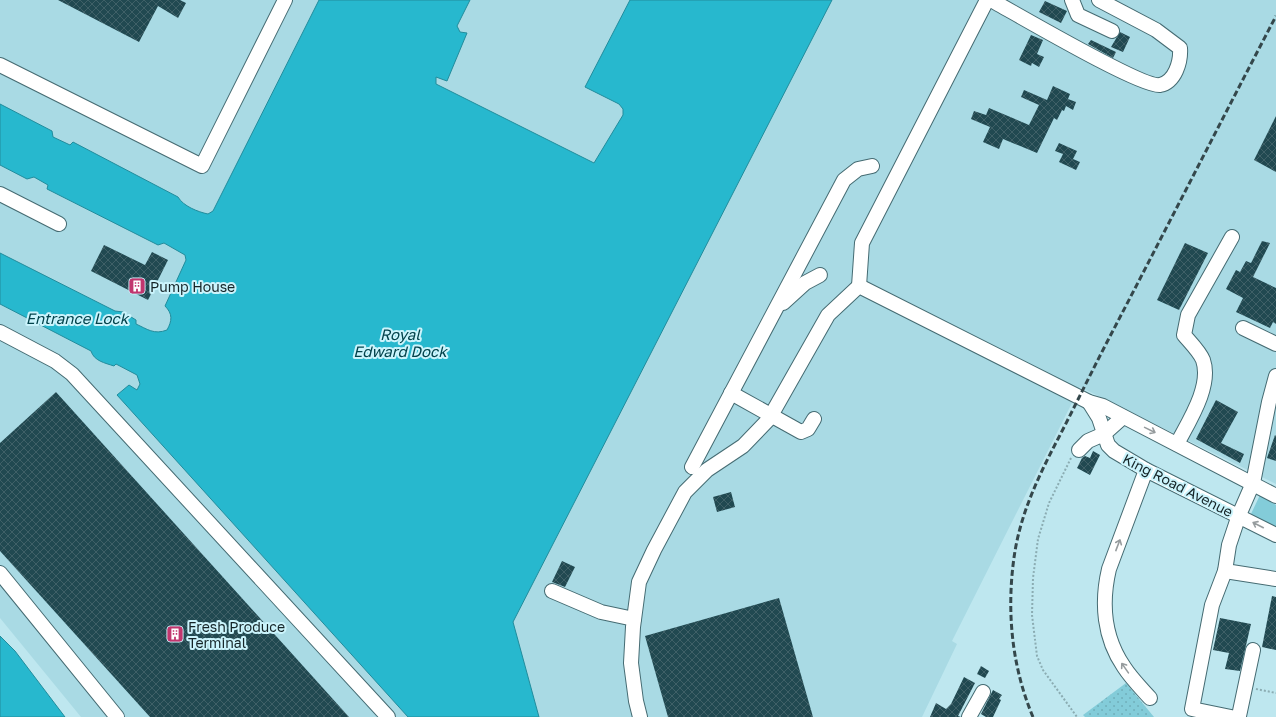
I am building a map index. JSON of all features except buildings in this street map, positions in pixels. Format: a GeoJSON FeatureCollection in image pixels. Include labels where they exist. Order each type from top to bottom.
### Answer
{"type":"FeatureCollection","features":[{"type":"Feature","properties":{"kind":"street"},"geometry":{"type":"LineString","coordinates":[[0,65],[202,166],[285,0]]}},
{"type":"Feature","properties":{"kind":"street"},"geometry":{"type":"LineString","coordinates":[[640,717],[636,701],[631,663],[634,619],[640,582],[654,550],[685,492],[707,470],[743,446],[771,415],[828,315],[859,286],[862,243],[987,0]]}},
{"type":"Feature","properties":{"kind":"street"},"geometry":{"type":"LineString","coordinates":[[991,0],[1110,66],[1151,85],[1159,85],[1168,82],[1179,63],[1180,48],[1156,30],[1099,0]]}},
{"type":"Feature","properties":{"kind":"street"},"geometry":{"type":"LineString","coordinates":[[1072,0],[1078,15],[1112,31]]}},
{"type":"Feature","properties":{"kind":"street"},"geometry":{"type":"LineString","coordinates":[[692,466],[844,180],[858,169],[872,166]]}},
{"type":"Feature","properties":{"kind":"street"},"geometry":{"type":"LineString","coordinates":[[0,194],[59,224]]}},
{"type":"Feature","properties":{"kind":"street"},"geometry":{"type":"LineString","coordinates":[[1177,444],[1194,413],[1205,382],[1203,360],[1184,335],[1188,314],[1232,237]]}},
{"type":"Feature","properties":{"kind":"street"},"geometry":{"type":"LineString","coordinates":[[775,310],[805,283],[820,275]]}},
{"type":"Feature","properties":{"kind":"street"},"geometry":{"type":"LineString","coordinates":[[859,286],[1090,402],[1103,406],[1276,496]]}},
{"type":"Feature","properties":{"kind":"street"},"geometry":{"type":"LineString","coordinates":[[1243,328],[1276,344]]}},
{"type":"Feature","properties":{"kind":"street"},"geometry":{"type":"LineString","coordinates":[[0,332],[55,361],[72,374],[388,717]]}},
{"type":"Feature","properties":{"kind":"street","name":"King Road Avenue"},"geometry":{"type":"LineString","coordinates":[[1239,515],[1253,483],[1269,402],[1276,376]]}},
{"type":"Feature","properties":{"kind":"street"},"geometry":{"type":"LineString","coordinates":[[731,393],[801,432],[808,429],[814,419]]}},
{"type":"Feature","properties":{"kind":"street","name":"King Road Avenue"},"geometry":{"type":"LineString","coordinates":[[1090,402],[1099,418],[1108,445],[1114,451],[1146,470],[1239,515],[1276,535]]}},
{"type":"Feature","properties":{"kind":"street"},"geometry":{"type":"LineString","coordinates":[[1076,452],[1088,441],[1104,434],[1123,417]]}},
{"type":"Feature","properties":{"kind":"street"},"geometry":{"type":"LineString","coordinates":[[1146,470],[1109,569],[1105,585],[1104,600],[1107,632],[1124,667],[1150,698]]}},
{"type":"Feature","properties":{"kind":"street"},"geometry":{"type":"LineString","coordinates":[[1239,515],[1229,545],[1225,571],[1212,606],[1192,709],[1235,716],[1246,687],[1253,650]]}},
{"type":"Feature","properties":{"kind":"street"},"geometry":{"type":"LineString","coordinates":[[1225,571],[1276,579]]}},
{"type":"Feature","properties":{"kind":"street"},"geometry":{"type":"LineString","coordinates":[[0,573],[117,717]]}},
{"type":"Feature","properties":{"kind":"street"},"geometry":{"type":"LineString","coordinates":[[552,591],[601,612],[634,619]]}},
{"type":"Feature","properties":{"kind":"street"},"geometry":{"type":"LineString","coordinates":[[970,717],[983,692]]}},
{"type":"Feature","properties":{"kind":"path"},"geometry":{"type":"LineString","coordinates":[[1076,452],[1049,503],[1038,539],[1033,578],[1032,615],[1037,656],[1043,670],[1077,717]]}},
{"type":"Feature","properties":{"kind":"path"},"geometry":{"type":"LineString","coordinates":[[1246,687],[1276,693]]}},
{"type":"Feature","properties":{"kind":"shaded area"},"geometry":{"type":"Polygon","coordinates":[[[0,0],[1276,0],[1276,484],[1080,387],[952,641],[957,644],[922,717],[81,717],[0,618],[0,0]]]}},
{"type":"Feature","properties":{"kind":"shaded area"},"geometry":{"type":"Polygon","coordinates":[[[1260,495],[1276,505],[1276,527],[1250,516],[1260,495]]]}},
{"type":"Feature","properties":{"kind":"shaded area"},"geometry":{"type":"Polygon","coordinates":[[[1126,683],[1154,717],[1085,717],[1083,715],[1126,683]]]}},
{"type":"Feature","properties":{"kind":"water","name":"Royal Edward Dock"},"geometry":{"type":"Polygon","coordinates":[[[319,0],[470,0],[457,26],[460,32],[467,33],[447,81],[436,77],[436,84],[594,163],[623,115],[623,109],[619,104],[585,87],[630,0],[832,0],[513,622],[539,717],[408,717],[117,395],[129,385],[137,390],[140,384],[137,375],[116,364],[114,366],[100,361],[92,354],[91,351],[0,304],[0,253],[115,311],[123,312],[136,320],[136,324],[144,328],[154,332],[167,330],[171,318],[165,306],[186,260],[185,255],[164,243],[158,245],[47,189],[48,185],[34,177],[27,179],[0,165],[0,104],[52,131],[53,137],[70,145],[73,142],[178,197],[183,203],[191,208],[208,214],[213,211],[319,0]]]}},
{"type":"Feature","properties":{"kind":"water"},"geometry":{"type":"Polygon","coordinates":[[[0,636],[15,651],[65,717],[0,717],[0,636]]]}},
{"type":"Feature","properties":{"kind":"railway"},"geometry":{"type":"LineString","coordinates":[[1033,717],[1015,656],[1011,614],[1012,572],[1015,551],[1027,506],[1045,464],[1276,16]]}},
{"type":"Feature","properties":{"kind":"place","name":"Pump House"},"geometry":{"type":"Point","coordinates":[137,286]}},
{"type":"Feature","properties":{"kind":"place","name":"Fresh Produce Terminal"},"geometry":{"type":"Point","coordinates":[175,634]}},
{"type":"Feature","properties":{"kind":"water label","name":"Entrance Lock"},"geometry":{"type":"Point","coordinates":[77,318]}}]}
